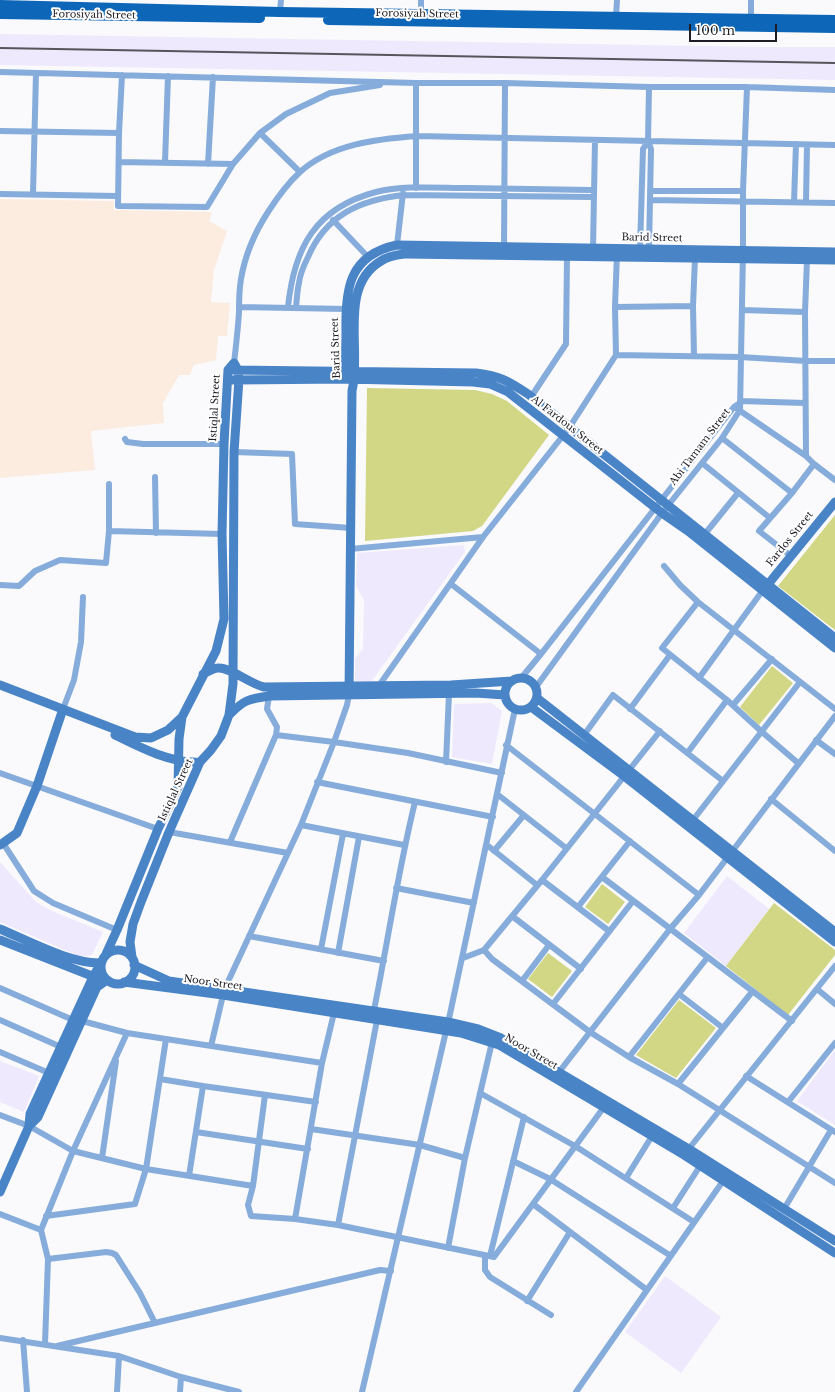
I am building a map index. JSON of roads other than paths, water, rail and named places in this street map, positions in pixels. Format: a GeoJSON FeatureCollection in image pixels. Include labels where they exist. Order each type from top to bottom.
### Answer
{"type":"FeatureCollection","features":[{"type":"Feature","properties":{"kind":"main road","name":"Forosiyah Street"},"geometry":{"type":"LineString","coordinates":[[0,5],[280,12],[835,20]]}},
{"type":"Feature","properties":{"kind":"main road","name":"Forosiyah Street"},"geometry":{"type":"LineString","coordinates":[[0,14],[835,28]]}},
{"type":"Feature","properties":{"kind":"main road","name":"Barid Street"},"geometry":{"type":"LineString","coordinates":[[349,690],[352,391],[346,309],[350,282],[358,267],[368,257],[386,247],[504,252],[567,257],[645,249],[807,260],[835,260]]}},
{"type":"Feature","properties":{"kind":"main road","name":"Barid Street"},"geometry":{"type":"LineString","coordinates":[[350,375],[356,296],[361,282],[367,273],[382,260],[391,256],[402,248]]}},
{"type":"Feature","properties":{"kind":"main road","name":"Barid Street"},"geometry":{"type":"LineString","coordinates":[[504,252],[593,249],[617,253],[695,258],[835,252]]}},
{"type":"Feature","properties":{"kind":"main road","name":"Al Fardous Street"},"geometry":{"type":"LineString","coordinates":[[228,380],[235,371],[350,375],[490,384],[508,392],[563,436],[662,507],[704,535],[835,648]]}},
{"type":"Feature","properties":{"kind":"main road","name":"Istiqlal Street"},"geometry":{"type":"LineString","coordinates":[[133,961],[130,942],[133,924],[169,832],[200,762],[212,750],[229,715],[233,684],[235,371]]}},
{"type":"Feature","properties":{"kind":"main road","name":"Al Fardous Street"},"geometry":{"type":"LineString","coordinates":[[350,375],[476,373],[493,375],[507,381],[531,397],[569,428],[688,531],[835,638]]}},
{"type":"Feature","properties":{"kind":"main road","name":"Istiqlal Street"},"geometry":{"type":"LineString","coordinates":[[106,954],[158,829],[178,787],[179,739],[182,716],[216,651],[224,619],[222,534],[224,444],[228,380]]}},
{"type":"Feature","properties":{"kind":"main road","name":"Fardos Street"},"geometry":{"type":"LineString","coordinates":[[765,587],[835,502]]}},
{"type":"Feature","properties":{"kind":"main road"},"geometry":{"type":"LineString","coordinates":[[203,674],[217,668],[225,668],[257,686],[264,687],[505,695]]}},
{"type":"Feature","properties":{"kind":"main road"},"geometry":{"type":"LineString","coordinates":[[377,690],[512,680],[522,677],[533,682],[536,687],[537,698],[531,706],[520,710],[510,705],[505,695],[508,685],[512,680]]}},
{"type":"Feature","properties":{"kind":"main road"},"geometry":{"type":"LineString","coordinates":[[0,685],[135,737],[151,738],[168,730],[182,716]]}},
{"type":"Feature","properties":{"kind":"main road"},"geometry":{"type":"LineString","coordinates":[[229,715],[238,706],[249,699],[349,690]]}},
{"type":"Feature","properties":{"kind":"main road"},"geometry":{"type":"LineString","coordinates":[[537,698],[584,735],[626,773],[729,854],[835,942]]}},
{"type":"Feature","properties":{"kind":"main road"},"geometry":{"type":"LineString","coordinates":[[531,706],[693,820],[729,854],[835,932]]}},
{"type":"Feature","properties":{"kind":"main road"},"geometry":{"type":"LineString","coordinates":[[1,844],[17,833],[37,786],[63,709]]}},
{"type":"Feature","properties":{"kind":"main road"},"geometry":{"type":"LineString","coordinates":[[86,718],[113,734],[147,751],[189,762],[200,762]]}},
{"type":"Feature","properties":{"kind":"main road"},"geometry":{"type":"LineString","coordinates":[[0,929],[68,958],[90,963],[101,963]]}},
{"type":"Feature","properties":{"kind":"main road"},"geometry":{"type":"LineString","coordinates":[[1,942],[93,978],[107,980],[115,984],[124,982],[132,975],[133,961],[122,950],[111,951],[106,954],[93,978],[38,1117],[29,1126]]}},
{"type":"Feature","properties":{"kind":"main road","name":"Noor Street"},"geometry":{"type":"LineString","coordinates":[[133,961],[169,981],[377,1020],[478,1029],[501,1038],[559,1072],[686,1152],[784,1209],[835,1241]]}},
{"type":"Feature","properties":{"kind":"main road"},"geometry":{"type":"LineString","coordinates":[[101,963],[102,972],[107,980]]}},
{"type":"Feature","properties":{"kind":"main road"},"geometry":{"type":"LineString","coordinates":[[0,1192],[29,1126],[30,1114],[61,1047],[97,987],[107,980]]}},
{"type":"Feature","properties":{"kind":"main road","name":"Noor Street"},"geometry":{"type":"LineString","coordinates":[[124,982],[374,1010],[447,1026],[462,1033],[492,1042],[652,1136],[686,1152],[700,1166],[835,1252]]}},
{"type":"Feature","properties":{"kind":"street"},"geometry":{"type":"LineString","coordinates":[[280,12],[281,0]]}},
{"type":"Feature","properties":{"kind":"street"},"geometry":{"type":"LineString","coordinates":[[421,0],[421,14]]}},
{"type":"Feature","properties":{"kind":"street"},"geometry":{"type":"LineString","coordinates":[[616,17],[617,0]]}},
{"type":"Feature","properties":{"kind":"street"},"geometry":{"type":"LineString","coordinates":[[751,0],[751,19]]}},
{"type":"Feature","properties":{"kind":"street"},"geometry":{"type":"LineString","coordinates":[[0,72],[416,83],[747,87],[835,90]]}},
{"type":"Feature","properties":{"kind":"street"},"geometry":{"type":"LineString","coordinates":[[33,194],[36,73]]}},
{"type":"Feature","properties":{"kind":"street"},"geometry":{"type":"LineString","coordinates":[[122,75],[119,133],[118,206],[207,207],[233,164],[260,133],[286,114],[330,93],[395,82]]}},
{"type":"Feature","properties":{"kind":"street"},"geometry":{"type":"LineString","coordinates":[[165,162],[168,76]]}},
{"type":"Feature","properties":{"kind":"street"},"geometry":{"type":"LineString","coordinates":[[208,164],[213,77]]}},
{"type":"Feature","properties":{"kind":"street"},"geometry":{"type":"LineString","coordinates":[[416,83],[416,188]]}},
{"type":"Feature","properties":{"kind":"street"},"geometry":{"type":"LineString","coordinates":[[504,252],[505,83]]}},
{"type":"Feature","properties":{"kind":"street"},"geometry":{"type":"LineString","coordinates":[[645,249],[650,200],[651,149],[648,141],[650,87]]}},
{"type":"Feature","properties":{"kind":"street"},"geometry":{"type":"LineString","coordinates":[[739,405],[742,310],[743,191],[747,87]]}},
{"type":"Feature","properties":{"kind":"street"},"geometry":{"type":"LineString","coordinates":[[0,131],[119,133]]}},
{"type":"Feature","properties":{"kind":"street"},"geometry":{"type":"LineString","coordinates":[[260,133],[300,172]]}},
{"type":"Feature","properties":{"kind":"street"},"geometry":{"type":"LineString","coordinates":[[235,371],[240,280],[252,241],[273,205],[285,188],[300,172],[316,160],[336,151],[378,140],[416,136],[835,145]]}},
{"type":"Feature","properties":{"kind":"street"},"geometry":{"type":"LineString","coordinates":[[593,249],[595,140]]}},
{"type":"Feature","properties":{"kind":"street"},"geometry":{"type":"LineString","coordinates":[[645,249],[643,149],[648,141]]}},
{"type":"Feature","properties":{"kind":"street"},"geometry":{"type":"LineString","coordinates":[[794,202],[796,144]]}},
{"type":"Feature","properties":{"kind":"street"},"geometry":{"type":"LineString","coordinates":[[806,202],[807,145]]}},
{"type":"Feature","properties":{"kind":"street"},"geometry":{"type":"LineString","coordinates":[[119,162],[233,164]]}},
{"type":"Feature","properties":{"kind":"street"},"geometry":{"type":"LineString","coordinates":[[296,307],[299,283],[305,263],[319,236],[333,220],[343,213],[364,204],[416,188],[594,190]]}},
{"type":"Feature","properties":{"kind":"street"},"geometry":{"type":"LineString","coordinates":[[650,190],[743,191]]}},
{"type":"Feature","properties":{"kind":"street"},"geometry":{"type":"LineString","coordinates":[[288,307],[294,271],[306,242],[318,224],[333,210],[356,199],[378,192],[594,197]]}},
{"type":"Feature","properties":{"kind":"street"},"geometry":{"type":"LineString","coordinates":[[402,248],[403,192]]}},
{"type":"Feature","properties":{"kind":"street"},"geometry":{"type":"LineString","coordinates":[[0,194],[118,196]]}},
{"type":"Feature","properties":{"kind":"street"},"geometry":{"type":"LineString","coordinates":[[650,200],[835,203]]}},
{"type":"Feature","properties":{"kind":"street"},"geometry":{"type":"LineString","coordinates":[[333,220],[368,257]]}},
{"type":"Feature","properties":{"kind":"street"},"geometry":{"type":"LineString","coordinates":[[377,690],[483,537],[569,428],[616,355],[615,307],[617,253]]}},
{"type":"Feature","properties":{"kind":"street"},"geometry":{"type":"LineString","coordinates":[[531,397],[566,344],[567,257]]}},
{"type":"Feature","properties":{"kind":"street"},"geometry":{"type":"LineString","coordinates":[[694,356],[693,306],[695,258]]}},
{"type":"Feature","properties":{"kind":"street"},"geometry":{"type":"LineString","coordinates":[[806,456],[805,312],[807,260]]}},
{"type":"Feature","properties":{"kind":"street"},"geometry":{"type":"LineString","coordinates":[[615,307],[693,306]]}},
{"type":"Feature","properties":{"kind":"street"},"geometry":{"type":"LineString","coordinates":[[239,307],[346,309]]}},
{"type":"Feature","properties":{"kind":"street"},"geometry":{"type":"LineString","coordinates":[[742,310],[805,312]]}},
{"type":"Feature","properties":{"kind":"street"},"geometry":{"type":"LineString","coordinates":[[616,355],[740,357],[806,361],[835,361]]}},
{"type":"Feature","properties":{"kind":"street"},"geometry":{"type":"LineString","coordinates":[[739,405],[805,403]]}},
{"type":"Feature","properties":{"kind":"street"},"geometry":{"type":"LineString","coordinates":[[739,405],[834,478]]}},
{"type":"Feature","properties":{"kind":"street","name":"Abi Tamam Street"},"geometry":{"type":"LineString","coordinates":[[522,677],[662,507],[702,463],[722,438],[739,405]]}},
{"type":"Feature","properties":{"kind":"street","name":"Abi Tamam Street"},"geometry":{"type":"LineString","coordinates":[[536,687],[662,507],[739,405]]}},
{"type":"Feature","properties":{"kind":"street"},"geometry":{"type":"LineString","coordinates":[[722,438],[792,493]]}},
{"type":"Feature","properties":{"kind":"street"},"geometry":{"type":"LineString","coordinates":[[125,440],[127,442],[143,444],[224,444]]}},
{"type":"Feature","properties":{"kind":"street"},"geometry":{"type":"LineString","coordinates":[[234,452],[292,454],[295,524],[351,528]]}},
{"type":"Feature","properties":{"kind":"street"},"geometry":{"type":"LineString","coordinates":[[702,463],[770,518]]}},
{"type":"Feature","properties":{"kind":"street"},"geometry":{"type":"LineString","coordinates":[[791,556],[759,531],[792,493],[814,464]]}},
{"type":"Feature","properties":{"kind":"street"},"geometry":{"type":"LineString","coordinates":[[156,477],[156,532]]}},
{"type":"Feature","properties":{"kind":"street"},"geometry":{"type":"LineString","coordinates":[[0,585],[19,586],[34,571],[60,560],[106,563],[109,531],[109,484]]}},
{"type":"Feature","properties":{"kind":"street"},"geometry":{"type":"LineString","coordinates":[[704,535],[738,493]]}},
{"type":"Feature","properties":{"kind":"street"},"geometry":{"type":"LineString","coordinates":[[109,531],[222,534]]}},
{"type":"Feature","properties":{"kind":"street"},"geometry":{"type":"LineString","coordinates":[[350,549],[483,537]]}},
{"type":"Feature","properties":{"kind":"street"},"geometry":{"type":"LineString","coordinates":[[664,566],[680,585],[698,602],[835,709]]}},
{"type":"Feature","properties":{"kind":"street"},"geometry":{"type":"LineString","coordinates":[[451,584],[541,654]]}},
{"type":"Feature","properties":{"kind":"street"},"geometry":{"type":"LineString","coordinates":[[699,678],[765,587]]}},
{"type":"Feature","properties":{"kind":"street"},"geometry":{"type":"LineString","coordinates":[[63,709],[74,680],[81,642],[83,597]]}},
{"type":"Feature","properties":{"kind":"street"},"geometry":{"type":"LineString","coordinates":[[698,602],[662,648],[733,705],[798,763]]}},
{"type":"Feature","properties":{"kind":"street"},"geometry":{"type":"LineString","coordinates":[[630,709],[670,655]]}},
{"type":"Feature","properties":{"kind":"street"},"geometry":{"type":"LineString","coordinates":[[733,705],[772,659]]}},
{"type":"Feature","properties":{"kind":"street"},"geometry":{"type":"LineString","coordinates":[[693,820],[800,682]]}},
{"type":"Feature","properties":{"kind":"street"},"geometry":{"type":"LineString","coordinates":[[211,1046],[224,992],[301,825],[334,742],[347,705],[349,690]]}},
{"type":"Feature","properties":{"kind":"street"},"geometry":{"type":"LineString","coordinates":[[446,762],[449,694]]}},
{"type":"Feature","properties":{"kind":"street"},"geometry":{"type":"LineString","coordinates":[[584,735],[613,695],[688,752],[723,781]]}},
{"type":"Feature","properties":{"kind":"street"},"geometry":{"type":"LineString","coordinates":[[230,842],[276,735],[277,727],[267,709],[269,696]]}},
{"type":"Feature","properties":{"kind":"street"},"geometry":{"type":"LineString","coordinates":[[688,752],[727,700]]}},
{"type":"Feature","properties":{"kind":"street"},"geometry":{"type":"LineString","coordinates":[[362,1392],[447,1026],[515,708]]}},
{"type":"Feature","properties":{"kind":"street"},"geometry":{"type":"LineString","coordinates":[[559,1072],[670,929],[699,895],[835,716]]}},
{"type":"Feature","properties":{"kind":"street"},"geometry":{"type":"LineString","coordinates":[[462,958],[484,950],[660,732]]}},
{"type":"Feature","properties":{"kind":"street"},"geometry":{"type":"LineString","coordinates":[[276,735],[334,742],[408,754],[502,773]]}},
{"type":"Feature","properties":{"kind":"street"},"geometry":{"type":"LineString","coordinates":[[816,740],[835,754]]}},
{"type":"Feature","properties":{"kind":"street"},"geometry":{"type":"LineString","coordinates":[[506,745],[699,895]]}},
{"type":"Feature","properties":{"kind":"street"},"geometry":{"type":"LineString","coordinates":[[0,773],[158,829]]}},
{"type":"Feature","properties":{"kind":"street"},"geometry":{"type":"LineString","coordinates":[[317,782],[492,817]]}},
{"type":"Feature","properties":{"kind":"street"},"geometry":{"type":"LineString","coordinates":[[497,794],[566,848]]}},
{"type":"Feature","properties":{"kind":"street"},"geometry":{"type":"LineString","coordinates":[[771,799],[835,851]]}},
{"type":"Feature","properties":{"kind":"street"},"geometry":{"type":"LineString","coordinates":[[374,1010],[404,845],[415,802]]}},
{"type":"Feature","properties":{"kind":"street"},"geometry":{"type":"LineString","coordinates":[[494,851],[524,815]]}},
{"type":"Feature","properties":{"kind":"street"},"geometry":{"type":"LineString","coordinates":[[301,825],[404,845]]}},
{"type":"Feature","properties":{"kind":"street"},"geometry":{"type":"LineString","coordinates":[[169,832],[288,853]]}},
{"type":"Feature","properties":{"kind":"street"},"geometry":{"type":"LineString","coordinates":[[321,949],[343,834]]}},
{"type":"Feature","properties":{"kind":"street"},"geometry":{"type":"LineString","coordinates":[[338,953],[359,837]]}},
{"type":"Feature","properties":{"kind":"street"},"geometry":{"type":"LineString","coordinates":[[578,907],[630,842]]}},
{"type":"Feature","properties":{"kind":"street"},"geometry":{"type":"LineString","coordinates":[[1,844],[34,891],[53,903],[117,930]]}},
{"type":"Feature","properties":{"kind":"street"},"geometry":{"type":"LineString","coordinates":[[486,845],[537,885]]}},
{"type":"Feature","properties":{"kind":"street"},"geometry":{"type":"LineString","coordinates":[[602,877],[792,1021]]}},
{"type":"Feature","properties":{"kind":"street"},"geometry":{"type":"LineString","coordinates":[[542,880],[609,930]]}},
{"type":"Feature","properties":{"kind":"street"},"geometry":{"type":"LineString","coordinates":[[396,888],[474,902]]}},
{"type":"Feature","properties":{"kind":"street"},"geometry":{"type":"LineString","coordinates":[[553,1004],[633,901]]}},
{"type":"Feature","properties":{"kind":"street"},"geometry":{"type":"LineString","coordinates":[[512,916],[581,969]]}},
{"type":"Feature","properties":{"kind":"street"},"geometry":{"type":"LineString","coordinates":[[249,936],[384,961]]}},
{"type":"Feature","properties":{"kind":"street"},"geometry":{"type":"LineString","coordinates":[[522,981],[549,945]]}},
{"type":"Feature","properties":{"kind":"street"},"geometry":{"type":"LineString","coordinates":[[484,950],[492,959],[590,1032],[629,1057],[678,1084],[835,1183]]}},
{"type":"Feature","properties":{"kind":"street"},"geometry":{"type":"LineString","coordinates":[[629,1057],[707,958]]}},
{"type":"Feature","properties":{"kind":"street"},"geometry":{"type":"LineString","coordinates":[[686,1152],[835,966]]}},
{"type":"Feature","properties":{"kind":"street"},"geometry":{"type":"LineString","coordinates":[[0,988],[77,1021],[127,1033],[322,1063]]}},
{"type":"Feature","properties":{"kind":"street"},"geometry":{"type":"LineString","coordinates":[[817,989],[835,1004]]}},
{"type":"Feature","properties":{"kind":"street"},"geometry":{"type":"LineString","coordinates":[[678,1084],[752,992]]}},
{"type":"Feature","properties":{"kind":"street"},"geometry":{"type":"LineString","coordinates":[[679,994],[723,1028]]}},
{"type":"Feature","properties":{"kind":"street"},"geometry":{"type":"LineString","coordinates":[[295,1219],[322,1063],[334,1013]]}},
{"type":"Feature","properties":{"kind":"street"},"geometry":{"type":"LineString","coordinates":[[0,1020],[61,1047]]}},
{"type":"Feature","properties":{"kind":"street"},"geometry":{"type":"LineString","coordinates":[[338,1225],[377,1020]]}},
{"type":"Feature","properties":{"kind":"street"},"geometry":{"type":"LineString","coordinates":[[45,1344],[48,1259],[41,1230],[73,1151],[127,1033]]}},
{"type":"Feature","properties":{"kind":"street"},"geometry":{"type":"LineString","coordinates":[[46,1216],[135,1204],[146,1169],[166,1039]]}},
{"type":"Feature","properties":{"kind":"street"},"geometry":{"type":"LineString","coordinates":[[448,1248],[465,1158],[492,1042]]}},
{"type":"Feature","properties":{"kind":"street"},"geometry":{"type":"LineString","coordinates":[[788,1102],[835,1044]]}},
{"type":"Feature","properties":{"kind":"street"},"geometry":{"type":"LineString","coordinates":[[0,1052],[49,1073]]}},
{"type":"Feature","properties":{"kind":"street"},"geometry":{"type":"LineString","coordinates":[[102,1158],[117,1053]]}},
{"type":"Feature","properties":{"kind":"street"},"geometry":{"type":"LineString","coordinates":[[746,1076],[833,1131],[784,1209]]}},
{"type":"Feature","properties":{"kind":"street"},"geometry":{"type":"LineString","coordinates":[[160,1079],[316,1102]]}},
{"type":"Feature","properties":{"kind":"street"},"geometry":{"type":"LineString","coordinates":[[189,1176],[203,1086]]}},
{"type":"Feature","properties":{"kind":"street"},"geometry":{"type":"LineString","coordinates":[[480,1093],[575,1146],[694,1222]]}},
{"type":"Feature","properties":{"kind":"street"},"geometry":{"type":"LineString","coordinates":[[265,1095],[248,1205],[251,1216],[295,1219],[338,1225],[494,1257],[604,1107]]}},
{"type":"Feature","properties":{"kind":"street"},"geometry":{"type":"LineString","coordinates":[[0,1115],[29,1126],[73,1151],[146,1169],[252,1186]]}},
{"type":"Feature","properties":{"kind":"street"},"geometry":{"type":"LineString","coordinates":[[524,1117],[485,1270],[490,1277],[551,1315]]}},
{"type":"Feature","properties":{"kind":"street"},"geometry":{"type":"LineString","coordinates":[[311,1129],[420,1146],[465,1158]]}},
{"type":"Feature","properties":{"kind":"street"},"geometry":{"type":"LineString","coordinates":[[196,1132],[308,1149]]}},
{"type":"Feature","properties":{"kind":"street"},"geometry":{"type":"LineString","coordinates":[[626,1178],[652,1136]]}},
{"type":"Feature","properties":{"kind":"street"},"geometry":{"type":"LineString","coordinates":[[513,1160],[550,1180],[671,1256]]}},
{"type":"Feature","properties":{"kind":"street"},"geometry":{"type":"LineString","coordinates":[[673,1208],[700,1166]]}},
{"type":"Feature","properties":{"kind":"street"},"geometry":{"type":"LineString","coordinates":[[576,1392],[723,1181]]}},
{"type":"Feature","properties":{"kind":"street"},"geometry":{"type":"LineString","coordinates":[[533,1204],[647,1290]]}},
{"type":"Feature","properties":{"kind":"street"},"geometry":{"type":"LineString","coordinates":[[0,1214],[41,1230]]}},
{"type":"Feature","properties":{"kind":"street"},"geometry":{"type":"LineString","coordinates":[[528,1301],[570,1232]]}},
{"type":"Feature","properties":{"kind":"street"},"geometry":{"type":"LineString","coordinates":[[48,1259],[106,1252],[116,1255],[140,1293],[155,1323]]}},
{"type":"Feature","properties":{"kind":"street"},"geometry":{"type":"LineString","coordinates":[[57,1346],[380,1270],[391,1271]]}},
{"type":"Feature","properties":{"kind":"street"},"geometry":{"type":"LineString","coordinates":[[0,1338],[23,1340],[119,1356],[181,1377],[239,1392]]}},
{"type":"Feature","properties":{"kind":"street"},"geometry":{"type":"LineString","coordinates":[[23,1340],[27,1392]]}},
{"type":"Feature","properties":{"kind":"street"},"geometry":{"type":"LineString","coordinates":[[117,1392],[119,1356]]}},
{"type":"Feature","properties":{"kind":"street"},"geometry":{"type":"LineString","coordinates":[[180,1392],[181,1377]]}},
{"type":"Feature","properties":{"kind":"railway"},"geometry":{"type":"LineString","coordinates":[[0,48],[835,63]]}}]}
